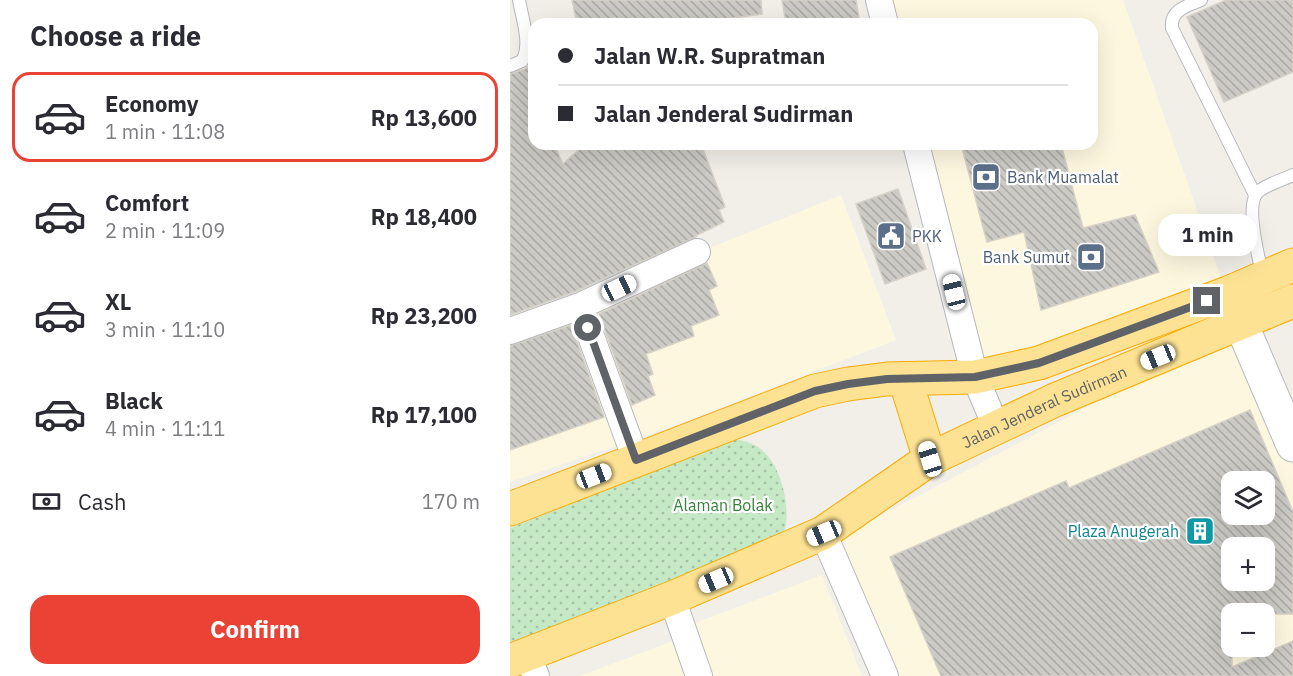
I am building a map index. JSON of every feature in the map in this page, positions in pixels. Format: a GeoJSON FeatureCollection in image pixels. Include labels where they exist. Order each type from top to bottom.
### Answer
{"type":"FeatureCollection","features":[{"type":"Feature","properties":{"kind":"highway"},"geometry":{"type":"LineString","coordinates":[[510,509],[815,391],[848,384],[905,379],[975,377],[1039,363],[1228,293],[1293,265]]}},
{"type":"Feature","properties":{"kind":"highway","name":"Jalan Jenderal Sudirman"},"geometry":{"type":"LineString","coordinates":[[524,664],[824,533],[930,459],[1055,400],[1293,301]]}},
{"type":"Feature","properties":{"kind":"highway"},"geometry":{"type":"LineString","coordinates":[[905,379],[930,459]]}},
{"type":"Feature","properties":{"kind":"street"},"geometry":{"type":"LineString","coordinates":[[879,0],[884,18]]}},
{"type":"Feature","properties":{"kind":"street"},"geometry":{"type":"LineString","coordinates":[[918,150],[975,377],[997,429]]}},
{"type":"Feature","properties":{"kind":"street"},"geometry":{"type":"LineString","coordinates":[[510,331],[580,306],[698,252]]}},
{"type":"Feature","properties":{"kind":"street"},"geometry":{"type":"LineString","coordinates":[[1228,293],[1293,445]]}},
{"type":"Feature","properties":{"kind":"street"},"geometry":{"type":"LineString","coordinates":[[580,306],[636,460]]}},
{"type":"Feature","properties":{"kind":"street"},"geometry":{"type":"LineString","coordinates":[[824,533],[885,676]]}},
{"type":"Feature","properties":{"kind":"street"},"geometry":{"type":"LineString","coordinates":[[672,598],[699,676]]}},
{"type":"Feature","properties":{"kind":"lane"},"geometry":{"type":"LineString","coordinates":[[510,66],[522,61],[526,54],[519,0]]}},
{"type":"Feature","properties":{"kind":"lane"},"geometry":{"type":"LineString","coordinates":[[1202,0],[1178,10],[1171,21],[1172,28],[1255,195]]}},
{"type":"Feature","properties":{"kind":"lane"},"geometry":{"type":"LineString","coordinates":[[1263,278],[1252,211],[1255,195],[1259,190],[1293,175]]}},
{"type":"Feature","properties":{"kind":"shaded area"},"geometry":{"type":"Polygon","coordinates":[[[890,0],[1123,0],[1223,283],[1055,349],[980,362],[927,150],[1098,150],[1098,18],[894,18],[890,0]]]}},
{"type":"Feature","properties":{"kind":"shaded area"},"geometry":{"type":"Polygon","coordinates":[[[841,195],[896,340],[635,440],[586,298],[841,195]]]}},
{"type":"Feature","properties":{"kind":"shaded area"},"geometry":{"type":"Polygon","coordinates":[[[572,304],[622,444],[510,482],[510,328],[572,304]]]}},
{"type":"Feature","properties":{"kind":"shaded area"},"geometry":{"type":"Polygon","coordinates":[[[1234,330],[1293,465],[1293,676],[893,676],[836,539],[1234,330]]]}},
{"type":"Feature","properties":{"kind":"shaded area"},"geometry":{"type":"Polygon","coordinates":[[[822,575],[862,676],[706,676],[687,626],[822,575]]]}},
{"type":"Feature","properties":{"kind":"shaded area"},"geometry":{"type":"Polygon","coordinates":[[[676,640],[689,676],[580,676],[676,640]]]}},
{"type":"Feature","properties":{"kind":"green space","name":"Alaman Bolak"},"geometry":{"type":"Polygon","coordinates":[[[736,439],[756,446],[766,454],[781,482],[787,514],[784,532],[777,546],[510,647],[510,528],[736,439]]]}},
{"type":"Feature","properties":{"kind":"building"},"geometry":{"type":"Polygon","coordinates":[[[572,0],[761,0],[762,14],[732,18],[576,18],[572,0]]]}},
{"type":"Feature","properties":{"kind":"building"},"geometry":{"type":"Polygon","coordinates":[[[782,0],[856,0],[859,18],[785,18],[782,0]]]}},
{"type":"Feature","properties":{"kind":"building"},"geometry":{"type":"Polygon","coordinates":[[[1226,0],[1293,0],[1293,72],[1224,102],[1187,17],[1226,0]]]}},
{"type":"Feature","properties":{"kind":"building"},"geometry":{"type":"Polygon","coordinates":[[[528,67],[528,150],[557,150],[563,164],[578,150],[703,150],[725,207],[719,210],[724,222],[574,292],[510,315],[510,74],[528,67]]]}},
{"type":"Feature","properties":{"kind":"building"},"geometry":{"type":"Polygon","coordinates":[[[963,150],[1063,150],[1083,228],[1135,215],[1159,272],[1041,310],[1024,232],[987,242],[963,150]]]}},
{"type":"Feature","properties":{"kind":"building","name":"PKK"},"geometry":{"type":"Polygon","coordinates":[[[898,189],[926,269],[885,284],[856,204],[898,189]]]}},
{"type":"Feature","properties":{"kind":"building"},"geometry":{"type":"Polygon","coordinates":[[[707,263],[717,286],[709,290],[719,315],[691,326],[694,336],[646,354],[653,374],[648,376],[655,395],[632,405],[599,314],[707,263]]]}},
{"type":"Feature","properties":{"kind":"building"},"geometry":{"type":"Polygon","coordinates":[[[571,325],[604,417],[510,450],[510,346],[571,325]]]}},
{"type":"Feature","properties":{"kind":"building"},"geometry":{"type":"Polygon","coordinates":[[[1250,410],[1293,512],[1293,614],[1275,614],[1275,603],[1221,603],[1221,657],[1232,657],[1232,667],[1255,657],[1275,657],[1275,649],[1293,641],[1293,676],[941,676],[890,557],[1066,481],[1069,488],[1250,410]]]}},
{"type":"Feature","properties":{"kind":"place","name":"Bank Muamalat"},"geometry":{"type":"Point","coordinates":[986,177]}},
{"type":"Feature","properties":{"kind":"place","name":"PKK"},"geometry":{"type":"Point","coordinates":[891,236]}},
{"type":"Feature","properties":{"kind":"place","name":"Bank Sumut"},"geometry":{"type":"Point","coordinates":[1091,257]}},
{"type":"Feature","properties":{"kind":"place","name":"Plaza Anugerah"},"geometry":{"type":"Point","coordinates":[1200,531]}},
{"type":"Feature","properties":{"kind":"route"},"geometry":{"type":"LineString","coordinates":[[588,328],[636,460],[815,391],[887,379],[975,377],[1039,363],[1207,301]]}}]}
